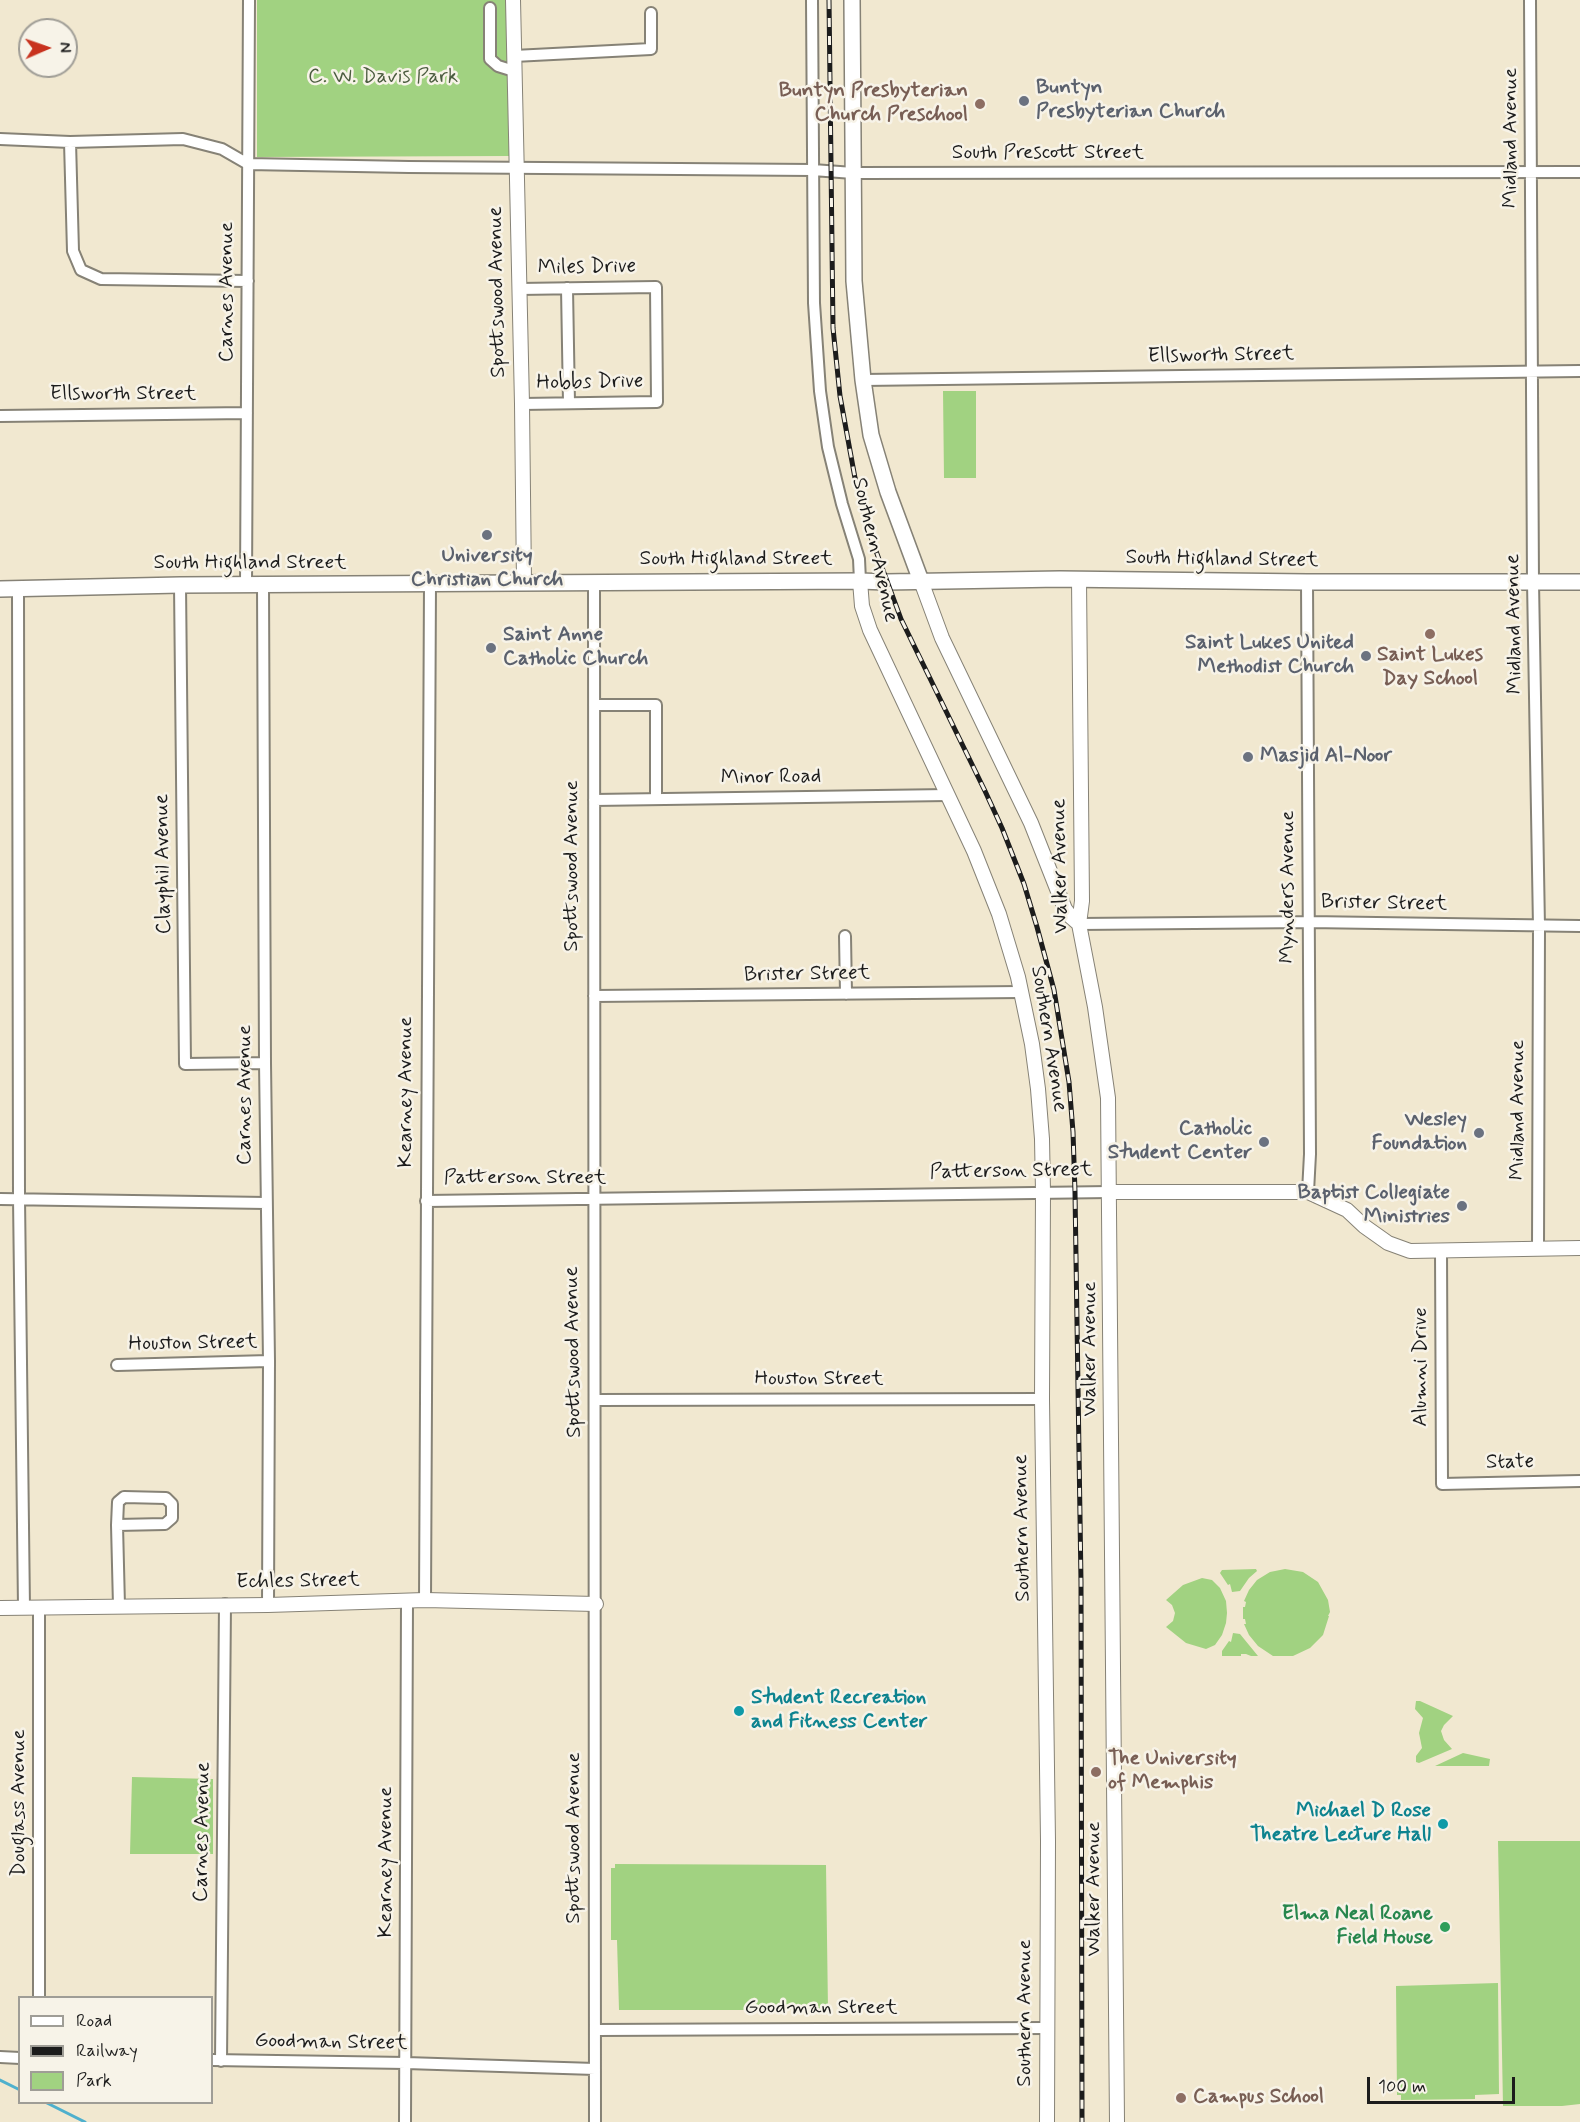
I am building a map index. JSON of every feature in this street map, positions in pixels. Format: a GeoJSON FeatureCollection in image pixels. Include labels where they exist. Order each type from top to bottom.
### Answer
{"type":"FeatureCollection","features":[{"type":"Feature","properties":{"kind":"main road","name":"Southern Avenue"},"geometry":{"type":"LineString","coordinates":[[852,0],[854,281],[863,380],[871,435],[888,492],[921,581]]}},
{"type":"Feature","properties":{"kind":"main road","name":"South Highland Street"},"geometry":{"type":"LineString","coordinates":[[0,589],[180,585],[1079,579],[1580,582]]}},
{"type":"Feature","properties":{"kind":"street","name":"Carnes Avenue"},"geometry":{"type":"LineString","coordinates":[[246,585],[249,0]]}},
{"type":"Feature","properties":{"kind":"street","name":"Spottswood Avenue"},"geometry":{"type":"LineString","coordinates":[[513,0],[524,583]]}},
{"type":"Feature","properties":{"kind":"street","name":"Southern Avenue"},"geometry":{"type":"LineString","coordinates":[[812,0],[814,303],[820,391],[831,456],[859,559],[862,606],[898,693],[982,867],[992,894],[1013,957],[1032,1044],[1038,1089],[1043,1192],[1042,1399],[1048,1841],[1047,2122]]}},
{"type":"Feature","properties":{"kind":"street","name":"Midland Avenue"},"geometry":{"type":"LineString","coordinates":[[1530,0],[1533,582],[1539,927],[1538,1248]]}},
{"type":"Feature","properties":{"kind":"street"},"geometry":{"type":"LineString","coordinates":[[490,8],[490,58],[498,66],[514,71]]}},
{"type":"Feature","properties":{"kind":"street"},"geometry":{"type":"LineString","coordinates":[[514,57],[651,49],[651,13]]}},
{"type":"Feature","properties":{"kind":"street"},"geometry":{"type":"LineString","coordinates":[[0,140],[69,142],[183,139],[222,149],[248,164]]}},
{"type":"Feature","properties":{"kind":"street"},"geometry":{"type":"LineString","coordinates":[[69,142],[74,251],[81,270],[101,279],[248,281]]}},
{"type":"Feature","properties":{"kind":"street","name":"South Prescott Street"},"geometry":{"type":"LineString","coordinates":[[248,164],[516,169],[813,170],[854,173],[1580,172]]}},
{"type":"Feature","properties":{"kind":"street","name":"Miles Drive"},"geometry":{"type":"LineString","coordinates":[[519,289],[656,287],[657,402]]}},
{"type":"Feature","properties":{"kind":"street"},"geometry":{"type":"LineString","coordinates":[[567,288],[569,403]]}},
{"type":"Feature","properties":{"kind":"street","name":"Ellsworth Street"},"geometry":{"type":"LineString","coordinates":[[863,380],[1580,371]]}},
{"type":"Feature","properties":{"kind":"street","name":"Hobbs Drive"},"geometry":{"type":"LineString","coordinates":[[522,404],[657,402]]}},
{"type":"Feature","properties":{"kind":"street","name":"Ellsworth Street"},"geometry":{"type":"LineString","coordinates":[[0,416],[247,413]]}},
{"type":"Feature","properties":{"kind":"street","name":"Walker Avenue"},"geometry":{"type":"LineString","coordinates":[[1079,579],[1082,879],[1079,924],[1095,1007],[1108,1098],[1117,2122]]}},
{"type":"Feature","properties":{"kind":"street","name":"Southern Avenue"},"geometry":{"type":"LineString","coordinates":[[921,581],[942,638],[1031,823],[1065,909],[1079,924]]}},
{"type":"Feature","properties":{"kind":"street","name":"Spottswood Avenue"},"geometry":{"type":"LineString","coordinates":[[594,582],[593,1200],[596,1400],[596,2122]]}},
{"type":"Feature","properties":{"kind":"street","name":"Mynders Avenue"},"geometry":{"type":"LineString","coordinates":[[1307,582],[1310,1179],[1308,1192]]}},
{"type":"Feature","properties":{"kind":"street","name":"Kearney Avenue"},"geometry":{"type":"LineString","coordinates":[[425,1600],[430,584]]}},
{"type":"Feature","properties":{"kind":"street","name":"Clayphil Avenue"},"geometry":{"type":"LineString","coordinates":[[180,585],[185,1064],[265,1063]]}},
{"type":"Feature","properties":{"kind":"street","name":"Carnes Avenue"},"geometry":{"type":"LineString","coordinates":[[263,585],[269,1361],[268,1605]]}},
{"type":"Feature","properties":{"kind":"street"},"geometry":{"type":"LineString","coordinates":[[18,589],[19,1198],[24,1608]]}},
{"type":"Feature","properties":{"kind":"street"},"geometry":{"type":"LineString","coordinates":[[594,705],[656,705],[656,799]]}},
{"type":"Feature","properties":{"kind":"street","name":"Minor Road"},"geometry":{"type":"LineString","coordinates":[[594,800],[948,795]]}},
{"type":"Feature","properties":{"kind":"street","name":"Brister Street"},"geometry":{"type":"LineString","coordinates":[[1079,924],[1309,922],[1580,926]]}},
{"type":"Feature","properties":{"kind":"street"},"geometry":{"type":"LineString","coordinates":[[845,936],[846,994]]}},
{"type":"Feature","properties":{"kind":"street","name":"Brister Street"},"geometry":{"type":"LineString","coordinates":[[594,996],[1021,992]]}},
{"type":"Feature","properties":{"kind":"street","name":"Patterson Street"},"geometry":{"type":"LineString","coordinates":[[426,1201],[1043,1192],[1308,1192],[1347,1210],[1364,1226],[1388,1243],[1410,1251],[1580,1248]]}},
{"type":"Feature","properties":{"kind":"street"},"geometry":{"type":"LineString","coordinates":[[0,1199],[266,1203]]}},
{"type":"Feature","properties":{"kind":"street","name":"Alumni Drive"},"geometry":{"type":"LineString","coordinates":[[1441,1251],[1442,1484]]}},
{"type":"Feature","properties":{"kind":"street","name":"Houston Street"},"geometry":{"type":"LineString","coordinates":[[117,1365],[269,1361]]}},
{"type":"Feature","properties":{"kind":"street","name":"Houston Street"},"geometry":{"type":"LineString","coordinates":[[596,1400],[1042,1399]]}},
{"type":"Feature","properties":{"kind":"street","name":"State"},"geometry":{"type":"LineString","coordinates":[[1442,1484],[1580,1481]]}},
{"type":"Feature","properties":{"kind":"street"},"geometry":{"type":"LineString","coordinates":[[117,1525],[165,1524],[172,1518],[172,1504],[166,1497],[124,1497],[117,1502],[117,1525],[119,1606]]}},
{"type":"Feature","properties":{"kind":"street","name":"Echles Street"},"geometry":{"type":"LineString","coordinates":[[0,1608],[268,1605],[425,1600],[596,1604]]}},
{"type":"Feature","properties":{"kind":"street","name":"Kearney Avenue"},"geometry":{"type":"LineString","coordinates":[[405,2122],[407,1602]]}},
{"type":"Feature","properties":{"kind":"street","name":"Carnes Avenue"},"geometry":{"type":"LineString","coordinates":[[216,2060],[225,1604]]}},
{"type":"Feature","properties":{"kind":"street","name":"Douglass Avenue"},"geometry":{"type":"LineString","coordinates":[[39,1608],[39,1996]]}},
{"type":"Feature","properties":{"kind":"street","name":"Goodman Street"},"geometry":{"type":"LineString","coordinates":[[596,2030],[1047,2028]]}},
{"type":"Feature","properties":{"kind":"street"},"geometry":{"type":"LineString","coordinates":[[0,2057],[18,2058]]}},
{"type":"Feature","properties":{"kind":"street","name":"Goodman Street"},"geometry":{"type":"LineString","coordinates":[[216,2060],[406,2063],[595,2070]]}},
{"type":"Feature","properties":{"kind":"green space","name":"C. W. Davis Park"},"geometry":{"type":"Polygon","coordinates":[[[257,0],[508,0],[509,156],[257,157],[257,0]]]}},
{"type":"Feature","properties":{"kind":"green space"},"geometry":{"type":"Polygon","coordinates":[[[943,391],[976,391],[976,478],[944,478],[943,391]]]}},
{"type":"Feature","properties":{"kind":"green space"},"geometry":{"type":"Polygon","coordinates":[[[1256,1569],[1257,1571],[1240,1591],[1232,1592],[1230,1584],[1228,1585],[1220,1573],[1222,1570],[1256,1569]]]}},
{"type":"Feature","properties":{"kind":"green space"},"geometry":{"type":"Polygon","coordinates":[[[1285,1569],[1303,1572],[1318,1582],[1328,1600],[1330,1612],[1323,1635],[1310,1648],[1293,1656],[1273,1656],[1258,1646],[1249,1635],[1244,1624],[1246,1624],[1243,1619],[1243,1607],[1245,1607],[1246,1602],[1244,1601],[1249,1590],[1257,1580],[1270,1572],[1285,1569]]]}},
{"type":"Feature","properties":{"kind":"green space"},"geometry":{"type":"Polygon","coordinates":[[[1202,1578],[1212,1580],[1220,1588],[1226,1601],[1227,1613],[1222,1635],[1215,1645],[1206,1649],[1186,1643],[1166,1627],[1173,1621],[1175,1613],[1172,1605],[1166,1600],[1183,1585],[1202,1578]]]}},
{"type":"Feature","properties":{"kind":"green space"},"geometry":{"type":"Polygon","coordinates":[[[1233,1633],[1240,1634],[1258,1656],[1241,1654],[1241,1656],[1222,1656],[1222,1651],[1229,1641],[1231,1642],[1233,1633]]]}},
{"type":"Feature","properties":{"kind":"green space"},"geometry":{"type":"Polygon","coordinates":[[[1416,1701],[1453,1716],[1441,1731],[1444,1740],[1452,1749],[1419,1763],[1416,1762],[1416,1756],[1422,1748],[1419,1733],[1423,1718],[1415,1709],[1416,1701]]]}},
{"type":"Feature","properties":{"kind":"green space"},"geometry":{"type":"Polygon","coordinates":[[[1463,1753],[1490,1759],[1489,1766],[1435,1766],[1463,1753]]]}},
{"type":"Feature","properties":{"kind":"green space"},"geometry":{"type":"Polygon","coordinates":[[[132,1777],[213,1779],[213,1854],[130,1854],[132,1777]]]}},
{"type":"Feature","properties":{"kind":"green space"},"geometry":{"type":"Polygon","coordinates":[[[1498,1841],[1580,1841],[1580,2104],[1503,2106],[1498,1841]]]}},
{"type":"Feature","properties":{"kind":"green space"},"geometry":{"type":"Polygon","coordinates":[[[615,1864],[826,1865],[828,2010],[619,2010],[617,1940],[611,1940],[611,1868],[615,1868],[615,1864]]]}},
{"type":"Feature","properties":{"kind":"green space"},"geometry":{"type":"Polygon","coordinates":[[[1498,1983],[1499,2094],[1475,2095],[1475,2099],[1401,2100],[1401,2095],[1397,2095],[1396,1986],[1498,1983]]]}},
{"type":"Feature","properties":{"kind":"waterway"},"geometry":{"type":"LineString","coordinates":[[0,2080],[18,2089]]}},
{"type":"Feature","properties":{"kind":"waterway"},"geometry":{"type":"LineString","coordinates":[[49,2104],[85,2122]]}},
{"type":"Feature","properties":{"kind":"railway"},"geometry":{"type":"LineString","coordinates":[[829,0],[833,328],[840,396],[855,478],[869,532],[901,619],[985,791],[1024,884],[1054,990],[1069,1082],[1075,1192],[1081,1582],[1082,2122]]}},
{"type":"Feature","properties":{"kind":"place","name":"Buntyn Presbyterian Church"},"geometry":{"type":"Point","coordinates":[1024,101]}},
{"type":"Feature","properties":{"kind":"place","name":"Buntyn Presbyterian Church Preschool"},"geometry":{"type":"Point","coordinates":[980,104]}},
{"type":"Feature","properties":{"kind":"place","name":"University Christian Church"},"geometry":{"type":"Point","coordinates":[487,535]}},
{"type":"Feature","properties":{"kind":"place","name":"Saint Lukes Day School"},"geometry":{"type":"Point","coordinates":[1430,634]}},
{"type":"Feature","properties":{"kind":"place","name":"Saint Anne Catholic Church"},"geometry":{"type":"Point","coordinates":[491,648]}},
{"type":"Feature","properties":{"kind":"place","name":"Saint Lukes United Methodist Church"},"geometry":{"type":"Point","coordinates":[1366,656]}},
{"type":"Feature","properties":{"kind":"place","name":"Masjid Al-Noor"},"geometry":{"type":"Point","coordinates":[1248,757]}},
{"type":"Feature","properties":{"kind":"place","name":"Wesley Foundation"},"geometry":{"type":"Point","coordinates":[1479,1133]}},
{"type":"Feature","properties":{"kind":"place","name":"Catholic Student Center"},"geometry":{"type":"Point","coordinates":[1264,1142]}},
{"type":"Feature","properties":{"kind":"place","name":"Baptist Collegiate Ministries"},"geometry":{"type":"Point","coordinates":[1462,1206]}},
{"type":"Feature","properties":{"kind":"place","name":"Student Recreation and Fitness Center"},"geometry":{"type":"Point","coordinates":[739,1711]}},
{"type":"Feature","properties":{"kind":"place","name":"The University of Memphis"},"geometry":{"type":"Point","coordinates":[1096,1772]}},
{"type":"Feature","properties":{"kind":"place","name":"Michael D Rose Theatre Lecture Hall"},"geometry":{"type":"Point","coordinates":[1443,1824]}},
{"type":"Feature","properties":{"kind":"place","name":"Elma Neal Roane Field House"},"geometry":{"type":"Point","coordinates":[1445,1927]}},
{"type":"Feature","properties":{"kind":"place","name":"Campus School"},"geometry":{"type":"Point","coordinates":[1181,2098]}}]}
